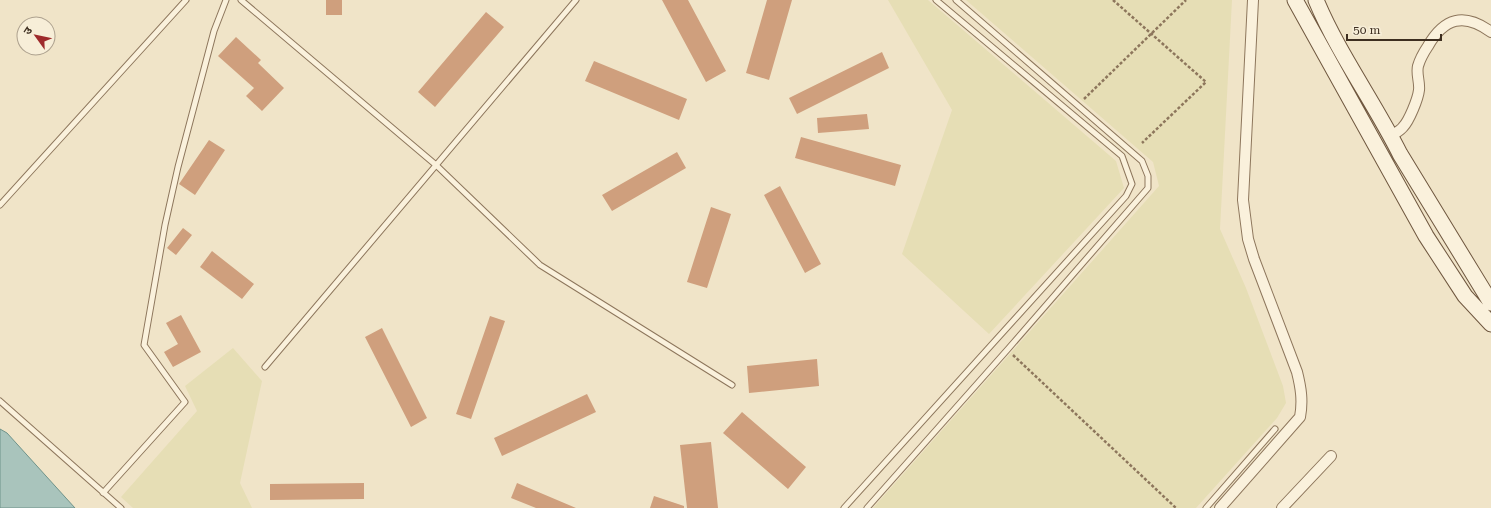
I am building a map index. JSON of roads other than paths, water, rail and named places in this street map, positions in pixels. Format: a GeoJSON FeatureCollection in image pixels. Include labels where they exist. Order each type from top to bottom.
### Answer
{"type":"FeatureCollection","features":[{"type":"Feature","properties":{"kind":"street"},"geometry":{"type":"LineString","coordinates":[[1220,508],[1300,417],[1302,407],[1301,391],[1297,372],[1254,259],[1245,218],[1243,200],[1253,0]]}},
{"type":"Feature","properties":{"kind":"street"},"geometry":{"type":"LineString","coordinates":[[1295,0],[1426,236],[1465,296],[1491,324]]}},
{"type":"Feature","properties":{"kind":"street"},"geometry":{"type":"LineString","coordinates":[[1316,0],[1368,98],[1400,154],[1491,303]]}},
{"type":"Feature","properties":{"kind":"street"},"geometry":{"type":"LineString","coordinates":[[1391,136],[1401,129],[1407,122],[1419,91],[1417,70],[1420,59],[1431,41],[1444,26],[1449,22],[1455,21],[1473,22],[1491,32]]}},
{"type":"Feature","properties":{"kind":"street"},"geometry":{"type":"LineString","coordinates":[[1282,508],[1331,456]]}},
{"type":"Feature","properties":{"kind":"lane"},"geometry":{"type":"LineString","coordinates":[[0,205],[186,0]]}},
{"type":"Feature","properties":{"kind":"lane"},"geometry":{"type":"LineString","coordinates":[[103,493],[185,402],[144,345],[165,225],[178,167],[214,31],[226,0]]}},
{"type":"Feature","properties":{"kind":"lane"},"geometry":{"type":"LineString","coordinates":[[241,0],[436,165],[540,265],[732,385]]}},
{"type":"Feature","properties":{"kind":"lane"},"geometry":{"type":"LineString","coordinates":[[265,367],[576,0]]}},
{"type":"Feature","properties":{"kind":"lane"},"geometry":{"type":"LineString","coordinates":[[844,508],[1126,196],[1132,184],[1122,156],[936,0]]}},
{"type":"Feature","properties":{"kind":"lane"},"geometry":{"type":"LineString","coordinates":[[867,508],[1008,350],[1148,188],[1148,176],[1142,161],[956,0]]}},
{"type":"Feature","properties":{"kind":"lane"},"geometry":{"type":"LineString","coordinates":[[0,401],[121,508]]}},
{"type":"Feature","properties":{"kind":"lane"},"geometry":{"type":"LineString","coordinates":[[1206,508],[1275,429]]}},
{"type":"Feature","properties":{"kind":"water"},"geometry":{"type":"Polygon","coordinates":[[[0,429],[7,433],[75,508],[0,508],[0,429]]]}}]}
